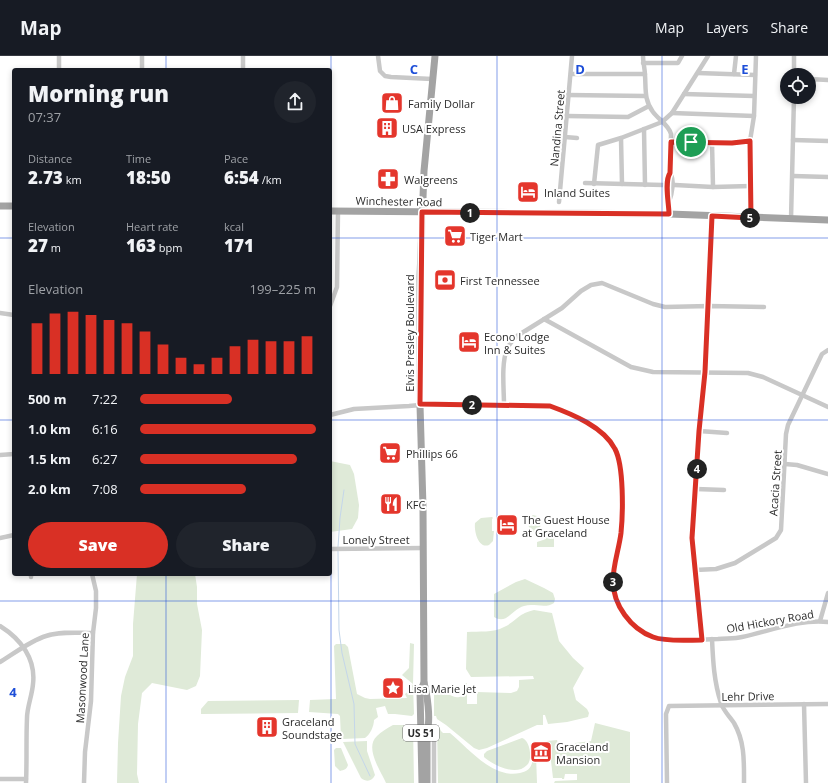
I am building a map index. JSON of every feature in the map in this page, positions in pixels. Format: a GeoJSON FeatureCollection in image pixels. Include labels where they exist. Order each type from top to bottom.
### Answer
{"type":"FeatureCollection","features":[{"type":"Feature","properties":{"kind":"main road","name":"Elvis Presley Boulevard"},"geometry":{"type":"LineString","coordinates":[[427,783],[428,727],[427,692],[424,683],[420,404],[422,212],[428,121],[435,56]]}},
{"type":"Feature","properties":{"kind":"main road"},"geometry":{"type":"LineString","coordinates":[[0,206],[12,206]]}},
{"type":"Feature","properties":{"kind":"main road","name":"Winchester Road"},"geometry":{"type":"LineString","coordinates":[[332,211],[669,214],[828,220]]}},
{"type":"Feature","properties":{"kind":"main road","name":"Elvis Presley Boulevard"},"geometry":{"type":"LineString","coordinates":[[422,783],[420,691],[424,683]]}},
{"type":"Feature","properties":{"kind":"street"},"geometry":{"type":"LineString","coordinates":[[59,56],[59,68]]}},
{"type":"Feature","properties":{"kind":"street"},"geometry":{"type":"LineString","coordinates":[[142,56],[142,68]]}},
{"type":"Feature","properties":{"kind":"street"},"geometry":{"type":"LineString","coordinates":[[243,56],[243,68]]}},
{"type":"Feature","properties":{"kind":"street"},"geometry":{"type":"LineString","coordinates":[[378,56],[380,71],[388,77],[432,79]]}},
{"type":"Feature","properties":{"kind":"street","name":"Nandina Street"},"geometry":{"type":"LineString","coordinates":[[559,202],[572,56]]}},
{"type":"Feature","properties":{"kind":"street"},"geometry":{"type":"LineString","coordinates":[[643,56],[645,96],[654,114],[670,131],[670,173],[672,176],[669,185],[672,194],[669,203],[669,214]]}},
{"type":"Feature","properties":{"kind":"street"},"geometry":{"type":"LineString","coordinates":[[643,63],[678,63],[682,56]]}},
{"type":"Feature","properties":{"kind":"street"},"geometry":{"type":"LineString","coordinates":[[594,184],[598,146],[662,122],[672,114],[708,56]]}},
{"type":"Feature","properties":{"kind":"street"},"geometry":{"type":"LineString","coordinates":[[734,74],[736,56]]}},
{"type":"Feature","properties":{"kind":"street"},"geometry":{"type":"LineString","coordinates":[[751,218],[750,141],[754,116],[756,56]]}},
{"type":"Feature","properties":{"kind":"street"},"geometry":{"type":"LineString","coordinates":[[794,56],[794,68]]}},
{"type":"Feature","properties":{"kind":"street"},"geometry":{"type":"LineString","coordinates":[[698,73],[755,75]]}},
{"type":"Feature","properties":{"kind":"street"},"geometry":{"type":"LineString","coordinates":[[570,74],[645,74]]}},
{"type":"Feature","properties":{"kind":"street"},"geometry":{"type":"LineString","coordinates":[[816,79],[828,80]]}},
{"type":"Feature","properties":{"kind":"street"},"geometry":{"type":"LineString","coordinates":[[684,94],[754,96]]}},
{"type":"Feature","properties":{"kind":"street"},"geometry":{"type":"LineString","coordinates":[[568,96],[645,96]]}},
{"type":"Feature","properties":{"kind":"street"},"geometry":{"type":"LineString","coordinates":[[791,219],[794,104]]}},
{"type":"Feature","properties":{"kind":"street"},"geometry":{"type":"LineString","coordinates":[[566,116],[628,117],[649,106]]}},
{"type":"Feature","properties":{"kind":"street"},"geometry":{"type":"LineString","coordinates":[[672,114],[754,116]]}},
{"type":"Feature","properties":{"kind":"street"},"geometry":{"type":"LineString","coordinates":[[644,129],[645,185]]}},
{"type":"Feature","properties":{"kind":"street"},"geometry":{"type":"LineString","coordinates":[[565,137],[577,138]]}},
{"type":"Feature","properties":{"kind":"street"},"geometry":{"type":"LineString","coordinates":[[621,138],[622,184]]}},
{"type":"Feature","properties":{"kind":"street"},"geometry":{"type":"LineString","coordinates":[[793,140],[828,141]]}},
{"type":"Feature","properties":{"kind":"street"},"geometry":{"type":"LineString","coordinates":[[671,142],[732,143],[750,141]]}},
{"type":"Feature","properties":{"kind":"street"},"geometry":{"type":"LineString","coordinates":[[712,142],[713,187]]}},
{"type":"Feature","properties":{"kind":"street"},"geometry":{"type":"LineString","coordinates":[[793,176],[828,177]]}},
{"type":"Feature","properties":{"kind":"street"},"geometry":{"type":"LineString","coordinates":[[585,184],[713,187],[751,186]]}},
{"type":"Feature","properties":{"kind":"street"},"geometry":{"type":"LineString","coordinates":[[332,301],[337,287],[338,211]]}},
{"type":"Feature","properties":{"kind":"street"},"geometry":{"type":"LineString","coordinates":[[702,640],[692,538],[699,431],[705,372],[712,216]]}},
{"type":"Feature","properties":{"kind":"street"},"geometry":{"type":"LineString","coordinates":[[504,405],[504,361],[508,347],[517,336],[562,308],[591,284],[602,284],[647,302],[665,307],[764,307]]}},
{"type":"Feature","properties":{"kind":"street"},"geometry":{"type":"LineString","coordinates":[[0,314],[12,315]]}},
{"type":"Feature","properties":{"kind":"street"},"geometry":{"type":"LineString","coordinates":[[544,319],[630,366],[653,372],[748,373],[763,377],[828,407]]}},
{"type":"Feature","properties":{"kind":"street","name":"Acacia Street"},"geometry":{"type":"LineString","coordinates":[[695,570],[716,568],[735,563],[776,538],[781,530],[786,434],[788,425],[822,354],[828,350]]}},
{"type":"Feature","properties":{"kind":"street","name":"Old Hickory Road"},"geometry":{"type":"LineString","coordinates":[[332,414],[354,409],[420,404],[550,406],[568,412],[596,427],[615,448],[620,462],[622,485],[620,534],[614,565],[613,583],[616,599],[626,618],[640,631],[654,638],[702,640],[740,638],[803,623],[820,621],[828,622]]}},
{"type":"Feature","properties":{"kind":"street"},"geometry":{"type":"LineString","coordinates":[[699,431],[727,433]]}},
{"type":"Feature","properties":{"kind":"street"},"geometry":{"type":"LineString","coordinates":[[0,455],[12,454]]}},
{"type":"Feature","properties":{"kind":"street"},"geometry":{"type":"LineString","coordinates":[[785,464],[828,474]]}},
{"type":"Feature","properties":{"kind":"street"},"geometry":{"type":"LineString","coordinates":[[696,489],[724,490]]}},
{"type":"Feature","properties":{"kind":"street"},"geometry":{"type":"LineString","coordinates":[[0,538],[12,535]]}},
{"type":"Feature","properties":{"kind":"street","name":"Lonely Street"},"geometry":{"type":"LineString","coordinates":[[332,549],[423,548]]}},
{"type":"Feature","properties":{"kind":"street","name":"Masonwood Lane"},"geometry":{"type":"LineString","coordinates":[[84,783],[85,752],[92,701],[93,633],[96,608],[96,592],[92,576]]}},
{"type":"Feature","properties":{"kind":"street"},"geometry":{"type":"LineString","coordinates":[[820,621],[828,593]]}},
{"type":"Feature","properties":{"kind":"street"},"geometry":{"type":"LineString","coordinates":[[0,626],[9,632],[23,648],[31,661],[34,673],[27,716],[26,781],[0,779]]}},
{"type":"Feature","properties":{"kind":"street"},"geometry":{"type":"LineString","coordinates":[[0,662],[46,636],[60,633],[93,633]]}},
{"type":"Feature","properties":{"kind":"street"},"geometry":{"type":"LineString","coordinates":[[712,639],[715,684],[721,705],[734,724],[741,739],[744,758],[744,783]]}},
{"type":"Feature","properties":{"kind":"street"},"geometry":{"type":"LineString","coordinates":[[804,704],[806,783]]}},
{"type":"Feature","properties":{"kind":"street","name":"Lehr Drive"},"geometry":{"type":"LineString","coordinates":[[667,783],[666,714],[669,706],[828,704]]}},
{"type":"Feature","properties":{"kind":"street"},"geometry":{"type":"LineString","coordinates":[[428,727],[434,738],[434,783]]}},
{"type":"Feature","properties":{"kind":"green space"},"geometry":{"type":"Polygon","coordinates":[[[332,461],[350,465],[354,474],[359,505],[358,518],[352,529],[332,532],[332,461]]]}},
{"type":"Feature","properties":{"kind":"green space"},"geometry":{"type":"Polygon","coordinates":[[[533,515],[537,516],[541,521],[540,529],[536,533],[531,531],[528,525],[530,517],[533,515]]]}},
{"type":"Feature","properties":{"kind":"green space"},"geometry":{"type":"Polygon","coordinates":[[[492,517],[492,531],[494,531],[493,541],[489,545],[485,546],[479,542],[475,530],[475,523],[481,518],[492,517]]]}},
{"type":"Feature","properties":{"kind":"green space"},"geometry":{"type":"Polygon","coordinates":[[[554,533],[554,547],[537,547],[537,542],[546,539],[546,534],[554,533]]]}},
{"type":"Feature","properties":{"kind":"green space"},"geometry":{"type":"Polygon","coordinates":[[[137,576],[195,576],[197,604],[202,630],[200,676],[196,686],[187,690],[152,683],[142,693],[138,724],[137,774],[139,783],[117,783],[121,696],[125,677],[133,656],[133,624],[137,576]]]}},
{"type":"Feature","properties":{"kind":"green space"},"geometry":{"type":"Polygon","coordinates":[[[525,579],[553,593],[555,599],[554,603],[547,606],[528,605],[516,610],[506,618],[499,619],[494,617],[494,594],[516,582],[525,579]]]}},
{"type":"Feature","properties":{"kind":"green space"},"geometry":{"type":"Polygon","coordinates":[[[534,610],[552,613],[559,641],[573,658],[584,668],[573,688],[576,700],[587,709],[589,713],[588,717],[567,722],[548,724],[545,715],[543,715],[543,725],[537,725],[487,748],[479,750],[474,748],[437,719],[436,716],[434,716],[434,689],[442,690],[452,696],[459,697],[464,695],[464,683],[467,683],[467,704],[477,704],[477,692],[511,693],[517,691],[519,687],[519,680],[534,679],[533,676],[471,677],[466,669],[467,632],[500,629],[520,616],[534,610]]]}},
{"type":"Feature","properties":{"kind":"green space"},"geometry":{"type":"Polygon","coordinates":[[[410,643],[414,644],[413,684],[402,675],[409,668],[410,643]]]}},
{"type":"Feature","properties":{"kind":"green space"},"geometry":{"type":"Polygon","coordinates":[[[336,644],[345,644],[348,647],[357,694],[370,699],[407,698],[405,694],[409,691],[411,684],[413,685],[414,714],[412,716],[388,714],[385,706],[376,708],[378,717],[374,720],[367,737],[343,739],[341,738],[340,716],[338,714],[309,712],[310,700],[336,699],[334,646],[336,644]]]}},
{"type":"Feature","properties":{"kind":"green space"},"geometry":{"type":"Polygon","coordinates":[[[299,700],[298,713],[201,714],[201,709],[208,701],[299,700]]]}},
{"type":"Feature","properties":{"kind":"green space"},"geometry":{"type":"Polygon","coordinates":[[[595,723],[630,732],[630,783],[554,783],[555,781],[577,780],[577,774],[565,774],[564,779],[553,778],[551,761],[544,762],[543,757],[546,757],[546,753],[548,753],[547,741],[557,740],[558,745],[575,745],[575,743],[591,741],[595,723]]]}},
{"type":"Feature","properties":{"kind":"green space"},"geometry":{"type":"Polygon","coordinates":[[[393,725],[413,725],[414,783],[386,783],[375,760],[372,747],[373,741],[380,733],[393,725]]]}},
{"type":"Feature","properties":{"kind":"green space"},"geometry":{"type":"Polygon","coordinates":[[[437,726],[443,733],[450,733],[473,754],[500,772],[510,774],[526,771],[530,767],[533,755],[536,755],[537,783],[438,783],[437,726]]]}},
{"type":"Feature","properties":{"kind":"green space"},"geometry":{"type":"Polygon","coordinates":[[[522,738],[529,746],[530,759],[527,765],[522,768],[511,770],[499,766],[484,757],[484,754],[487,751],[522,738]]]}},
{"type":"Feature","properties":{"kind":"green space"},"geometry":{"type":"Polygon","coordinates":[[[367,741],[367,751],[375,775],[369,781],[361,778],[343,742],[367,741]]]}},
{"type":"Feature","properties":{"kind":"green space"},"geometry":{"type":"Polygon","coordinates":[[[336,748],[341,748],[348,765],[345,769],[340,771],[335,766],[334,750],[336,748]]]}},
{"type":"Feature","properties":{"kind":"waterway"},"geometry":{"type":"LineString","coordinates":[[338,547],[344,490]]}},
{"type":"Feature","properties":{"kind":"waterway"},"geometry":{"type":"LineString","coordinates":[[338,550],[339,630],[342,653],[354,704],[355,744],[370,776]]}},
{"type":"Feature","properties":{"kind":"place","name":"Family Dollar"},"geometry":{"type":"Point","coordinates":[392,103]}},
{"type":"Feature","properties":{"kind":"place","name":"USA Express"},"geometry":{"type":"Point","coordinates":[387,128]}},
{"type":"Feature","properties":{"kind":"place","name":"Walgreens"},"geometry":{"type":"Point","coordinates":[388,179]}},
{"type":"Feature","properties":{"kind":"place","name":"Inland Suites"},"geometry":{"type":"Point","coordinates":[528,192]}},
{"type":"Feature","properties":{"kind":"place","name":"Tiger Mart"},"geometry":{"type":"Point","coordinates":[455,236]}},
{"type":"Feature","properties":{"kind":"place","name":"First Tennessee"},"geometry":{"type":"Point","coordinates":[445,280]}},
{"type":"Feature","properties":{"kind":"place","name":"Econo Lodge Inn & Suites"},"geometry":{"type":"Point","coordinates":[469,342]}},
{"type":"Feature","properties":{"kind":"place","name":"Phillips 66"},"geometry":{"type":"Point","coordinates":[390,453]}},
{"type":"Feature","properties":{"kind":"place","name":"KFC"},"geometry":{"type":"Point","coordinates":[391,504]}},
{"type":"Feature","properties":{"kind":"place","name":"The Guest House at Graceland"},"geometry":{"type":"Point","coordinates":[507,525]}},
{"type":"Feature","properties":{"kind":"place","name":"Lisa Marie Jet"},"geometry":{"type":"Point","coordinates":[393,688]}},
{"type":"Feature","properties":{"kind":"place","name":"Graceland Soundstage"},"geometry":{"type":"Point","coordinates":[267,727]}},
{"type":"Feature","properties":{"kind":"place","name":"Graceland Mansion"},"geometry":{"type":"Point","coordinates":[541,752]}},
{"type":"Feature","properties":{"kind":"route"},"geometry":{"type":"LineString","coordinates":[[750,141],[751,186],[751,218],[712,216],[705,372],[699,431],[692,538],[702,640],[654,638],[640,631],[626,618],[616,599],[613,583],[614,565],[620,534],[622,485],[620,462],[615,448],[596,427],[568,412],[550,406],[420,404],[420,278],[422,212],[669,214],[667,194],[668,176],[670,173],[671,142],[691,142],[732,143],[750,141]]}}]}
